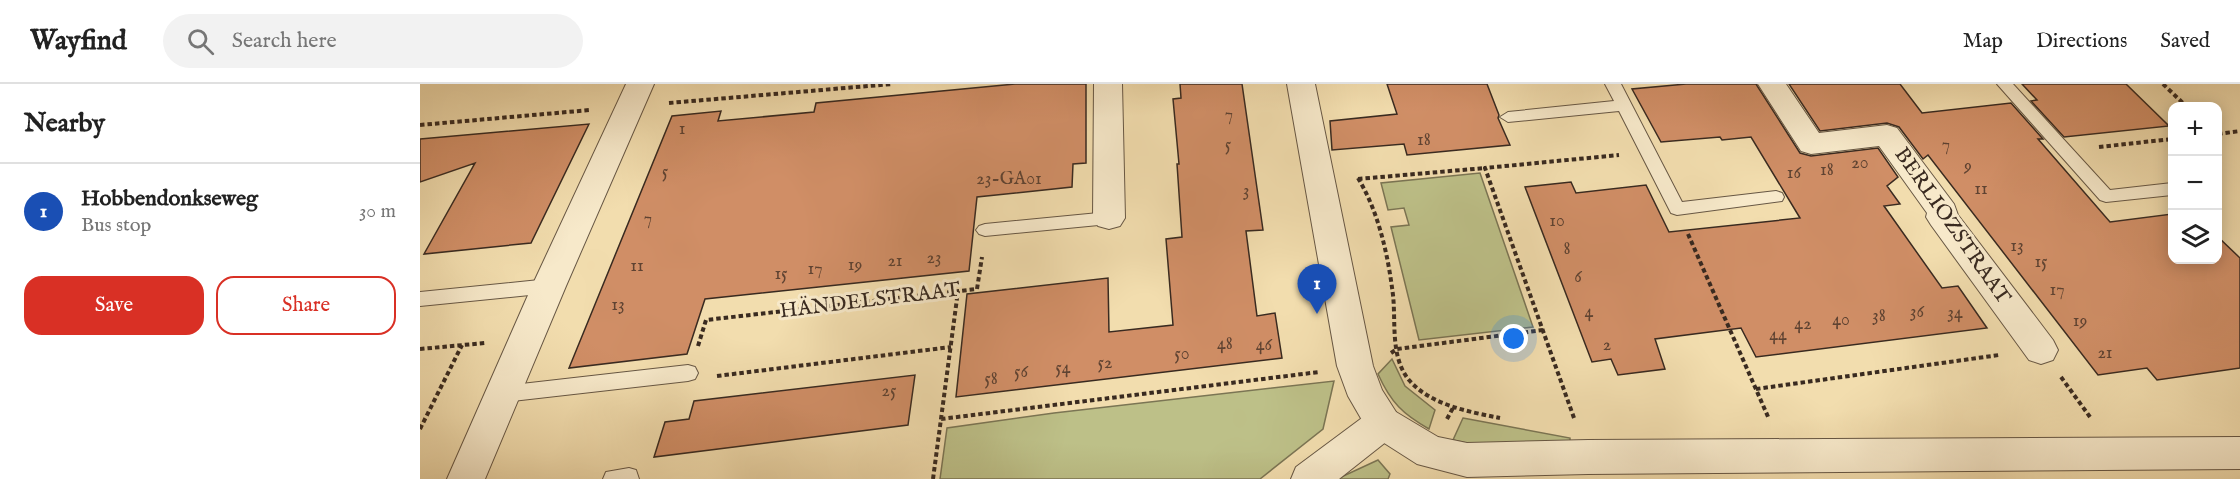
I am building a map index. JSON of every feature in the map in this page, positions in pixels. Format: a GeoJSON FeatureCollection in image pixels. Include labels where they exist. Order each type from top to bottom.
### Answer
{"type":"FeatureCollection","features":[{"type":"Feature","properties":{"kind":"street"},"geometry":{"type":"LineString","coordinates":[[466,479],[549,286],[640,84]]}},
{"type":"Feature","properties":{"kind":"street"},"geometry":{"type":"LineString","coordinates":[[1108,84],[1109,218]]}},
{"type":"Feature","properties":{"kind":"street"},"geometry":{"type":"LineString","coordinates":[[1301,84],[1355,366],[1366,396],[1383,423],[1430,452],[1467,460],[1588,457],[2240,453]]}},
{"type":"Feature","properties":{"kind":"street","name":"BERLIOZSTRAAT"},"geometry":{"type":"LineString","coordinates":[[1772,84],[1811,144],[1887,135],[1943,212],[1942,216],[2041,350]]}},
{"type":"Feature","properties":{"kind":"street"},"geometry":{"type":"LineString","coordinates":[[1310,479],[1383,423]]}},
{"type":"Feature","properties":{"kind":"lane"},"geometry":{"type":"LineString","coordinates":[[1614,84],[1677,209],[1776,197]]}},
{"type":"Feature","properties":{"kind":"lane"},"geometry":{"type":"LineString","coordinates":[[2005,84],[2106,196],[2168,189]]}},
{"type":"Feature","properties":{"kind":"lane"},"geometry":{"type":"LineString","coordinates":[[1508,117],[1625,105]]}},
{"type":"Feature","properties":{"kind":"lane"},"geometry":{"type":"LineString","coordinates":[[985,230],[1109,218]]}},
{"type":"Feature","properties":{"kind":"lane"},"geometry":{"type":"LineString","coordinates":[[420,299],[549,286]]}},
{"type":"Feature","properties":{"kind":"lane"},"geometry":{"type":"LineString","coordinates":[[503,394],[688,373]]}},
{"type":"Feature","properties":{"kind":"path"},"geometry":{"type":"LineString","coordinates":[[2163,84],[2182,102]]}},
{"type":"Feature","properties":{"kind":"path"},"geometry":{"type":"LineString","coordinates":[[2222,133],[2240,131]]}},
{"type":"Feature","properties":{"kind":"path"},"geometry":{"type":"LineString","coordinates":[[2066,151],[2168,139]]}},
{"type":"Feature","properties":{"kind":"path"},"geometry":{"type":"LineString","coordinates":[[1358,179],[1649,152]]}},
{"type":"Feature","properties":{"kind":"path"},"geometry":{"type":"LineString","coordinates":[[1315,153],[1339,158],[1358,179],[1377,221],[1393,296],[1397,349],[1408,379],[1429,395],[1454,406]]}},
{"type":"Feature","properties":{"kind":"path"},"geometry":{"type":"LineString","coordinates":[[1485,168],[1588,457]]}},
{"type":"Feature","properties":{"kind":"path"},"geometry":{"type":"LineString","coordinates":[[1677,209],[1785,456]]}},
{"type":"Feature","properties":{"kind":"path","name":"HÄNDELSTRAAT"},"geometry":{"type":"LineString","coordinates":[[688,373],[706,321],[977,289],[985,230]]}},
{"type":"Feature","properties":{"kind":"path"},"geometry":{"type":"LineString","coordinates":[[933,479],[958,291]]}},
{"type":"Feature","properties":{"kind":"path"},"geometry":{"type":"LineString","coordinates":[[941,419],[1375,364],[1397,349],[1543,330]]}},
{"type":"Feature","properties":{"kind":"path"},"geometry":{"type":"LineString","coordinates":[[420,349],[526,339]]}},
{"type":"Feature","properties":{"kind":"path"},"geometry":{"type":"LineString","coordinates":[[420,429],[462,345]]}},
{"type":"Feature","properties":{"kind":"path"},"geometry":{"type":"LineString","coordinates":[[688,373],[692,379],[951,347]]}},
{"type":"Feature","properties":{"kind":"path"},"geometry":{"type":"LineString","coordinates":[[1756,389],[2041,350],[2117,454]]}},
{"type":"Feature","properties":{"kind":"green space"},"geometry":{"type":"Polygon","coordinates":[[[1480,173],[1533,327],[1419,340],[1391,227],[1409,225],[1404,208],[1388,210],[1381,183],[1480,173]]]}},
{"type":"Feature","properties":{"kind":"green space"},"geometry":{"type":"Polygon","coordinates":[[[1392,359],[1405,386],[1435,410],[1429,429],[1399,407],[1383,384],[1378,374],[1392,359]]]}},
{"type":"Feature","properties":{"kind":"green space"},"geometry":{"type":"Polygon","coordinates":[[[1334,381],[1323,429],[1260,479],[940,479],[947,428],[1054,413],[1334,381]]]}},
{"type":"Feature","properties":{"kind":"green space"},"geometry":{"type":"Polygon","coordinates":[[[1463,418],[1570,438],[1570,443],[1471,444],[1453,440],[1463,418]]]}},
{"type":"Feature","properties":{"kind":"green space"},"geometry":{"type":"Polygon","coordinates":[[[1378,460],[1390,474],[1388,479],[1337,479],[1378,460]]]}},
{"type":"Feature","properties":{"kind":"building"},"geometry":{"type":"Polygon","coordinates":[[[1015,84],[1086,84],[1086,163],[1073,164],[1072,187],[977,197],[969,271],[705,299],[687,354],[569,368],[672,116],[721,111],[718,121],[814,112],[816,103],[1015,84]]]}},
{"type":"Feature","properties":{"kind":"building"},"geometry":{"type":"Polygon","coordinates":[[[1180,84],[1242,84],[1263,230],[1246,231],[1257,316],[1275,313],[1282,358],[956,397],[967,294],[1108,278],[1109,332],[1173,325],[1166,239],[1182,237],[1173,99],[1181,98],[1180,84]]]}},
{"type":"Feature","properties":{"kind":"building"},"geometry":{"type":"Polygon","coordinates":[[[1387,84],[1487,84],[1510,145],[1407,155],[1404,144],[1332,150],[1330,121],[1397,114],[1387,84]]]}},
{"type":"Feature","properties":{"kind":"building"},"geometry":{"type":"Polygon","coordinates":[[[1686,84],[1756,84],[1800,153],[1811,156],[1878,148],[1898,177],[1887,186],[1900,204],[1884,206],[1942,288],[1958,286],[1987,328],[1756,357],[1741,328],[1655,339],[1665,369],[1618,375],[1611,359],[1592,362],[1525,187],[1571,182],[1576,193],[1646,185],[1669,232],[1800,218],[1751,137],[1661,142],[1632,89],[1686,84]]]}},
{"type":"Feature","properties":{"kind":"building"},"geometry":{"type":"Polygon","coordinates":[[[1789,84],[1900,84],[1922,113],[2011,103],[2043,139],[2038,139],[2110,222],[2168,215],[2168,264],[2222,264],[2222,241],[2240,258],[2240,368],[2157,380],[2147,368],[2098,375],[1928,155],[1923,159],[1899,127],[1887,123],[1820,131],[1789,84]]]}},
{"type":"Feature","properties":{"kind":"building"},"geometry":{"type":"Polygon","coordinates":[[[2022,84],[2126,84],[2168,126],[2064,137],[2031,101],[2037,100],[2022,84]]]}},
{"type":"Feature","properties":{"kind":"building"},"geometry":{"type":"Polygon","coordinates":[[[589,124],[531,243],[424,254],[475,163],[420,182],[420,139],[589,124]]]}},
{"type":"Feature","properties":{"kind":"building"},"geometry":{"type":"Polygon","coordinates":[[[915,375],[908,425],[654,457],[665,422],[689,419],[694,401],[915,375]]]}},
{"type":"Feature","properties":{"kind":"place","name":"Hobbendonkseweg"},"geometry":{"type":"Point","coordinates":[1317,314]}}]}
